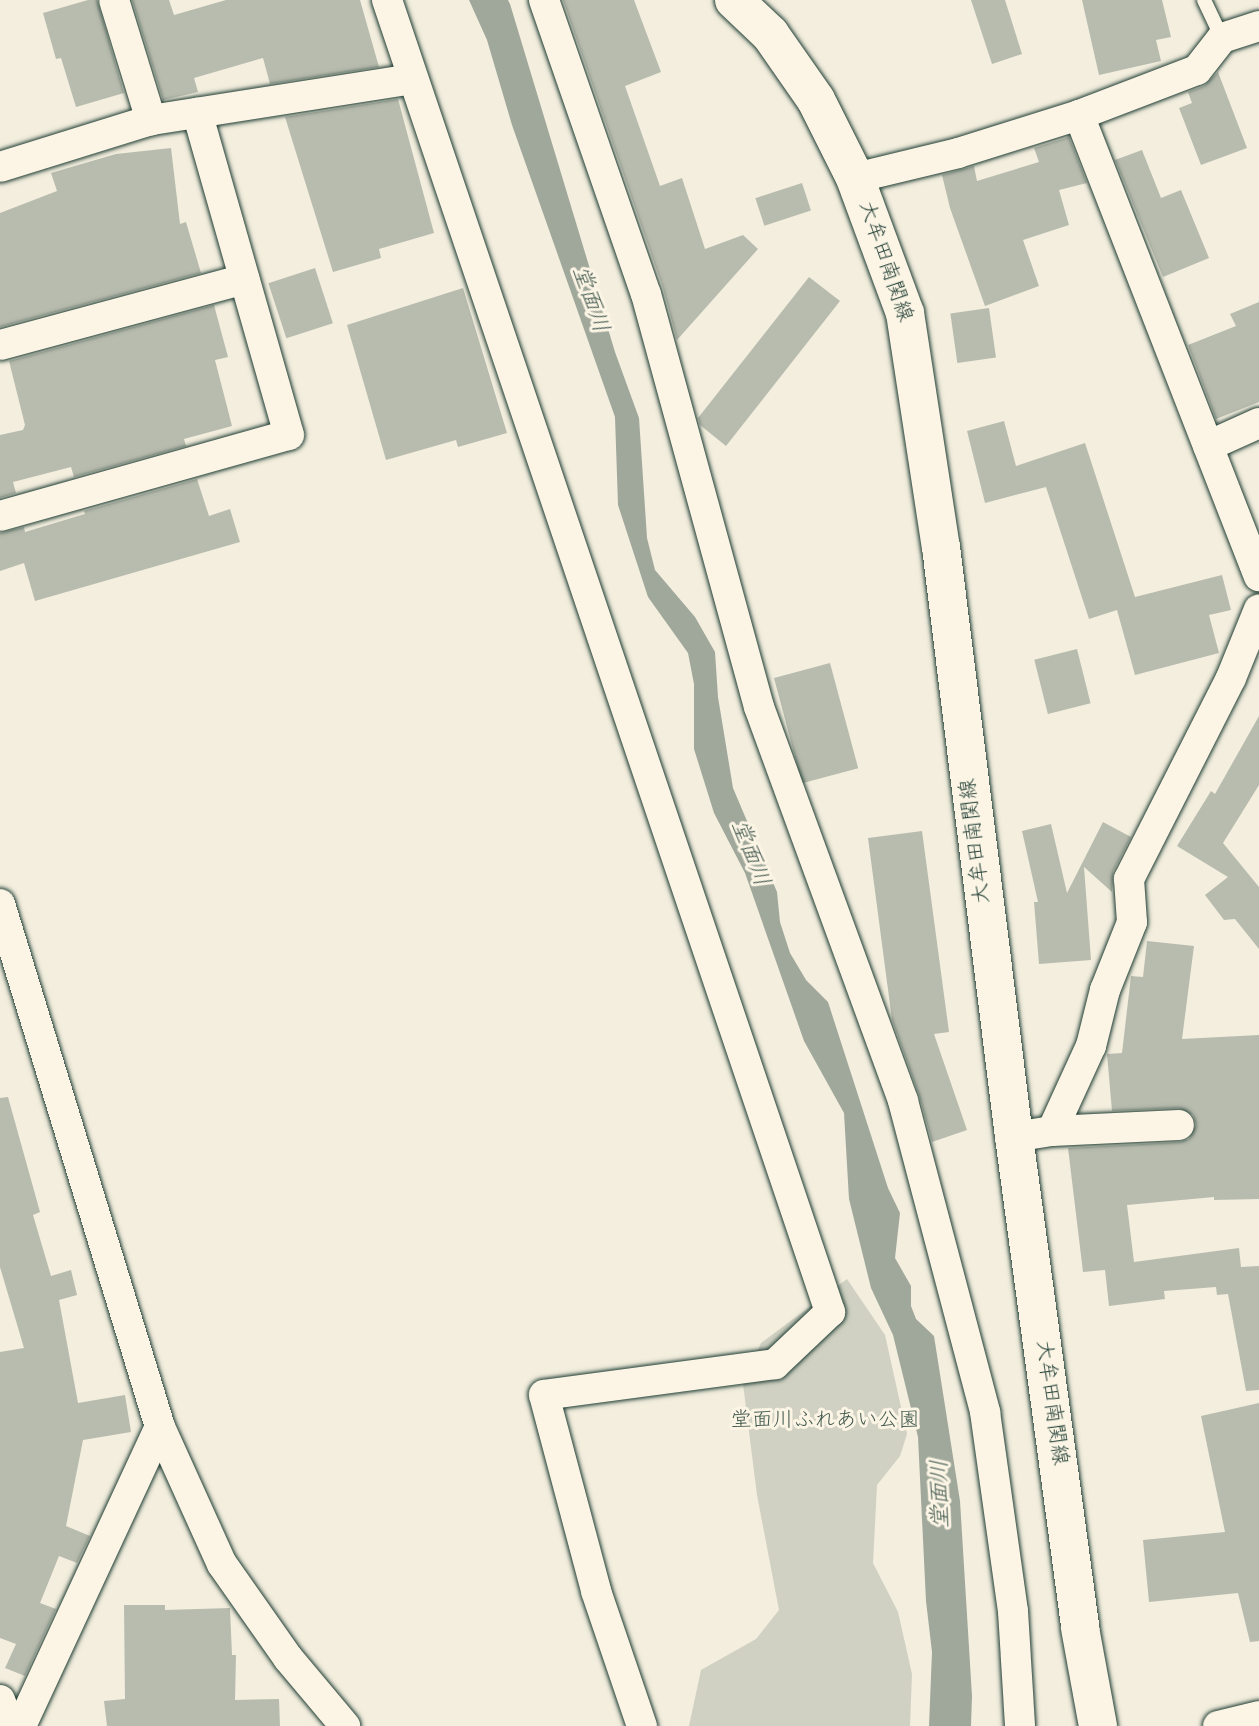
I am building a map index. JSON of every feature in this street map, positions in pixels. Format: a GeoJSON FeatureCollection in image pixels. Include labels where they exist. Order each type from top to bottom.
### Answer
{"type":"FeatureCollection","features":[{"type":"Feature","properties":{"kind":"main road","name":"大牟田南関線"},"geometry":{"type":"LineString","coordinates":[[734,0],[770,34],[816,100],[855,178],[905,313],[941,547],[1014,1137],[1080,1628],[1098,1726]]}},
{"type":"Feature","properties":{"kind":"street"},"geometry":{"type":"LineString","coordinates":[[114,0],[151,120]]}},
{"type":"Feature","properties":{"kind":"street"},"geometry":{"type":"LineString","coordinates":[[387,0],[830,1312],[775,1364],[544,1395],[596,1591],[642,1726]]}},
{"type":"Feature","properties":{"kind":"street"},"geometry":{"type":"LineString","coordinates":[[544,0],[646,294],[759,707],[902,1101],[985,1412],[1013,1611],[1020,1726]]}},
{"type":"Feature","properties":{"kind":"street"},"geometry":{"type":"LineString","coordinates":[[855,178],[958,153],[1079,115],[1197,70],[1222,38],[1259,26]]}},
{"type":"Feature","properties":{"kind":"street"},"geometry":{"type":"LineString","coordinates":[[0,167],[151,120],[412,79]]}},
{"type":"Feature","properties":{"kind":"street"},"geometry":{"type":"LineString","coordinates":[[0,516],[289,435],[197,113]]}},
{"type":"Feature","properties":{"kind":"street"},"geometry":{"type":"LineString","coordinates":[[1079,115],[1259,576]]}},
{"type":"Feature","properties":{"kind":"street"},"geometry":{"type":"LineString","coordinates":[[0,345],[244,279]]}},
{"type":"Feature","properties":{"kind":"street"},"geometry":{"type":"LineString","coordinates":[[1208,446],[1259,423]]}},
{"type":"Feature","properties":{"kind":"street"},"geometry":{"type":"LineString","coordinates":[[1052,1131],[1091,1046],[1105,990],[1132,922],[1129,880],[1231,678],[1259,609]]}},
{"type":"Feature","properties":{"kind":"street"},"geometry":{"type":"LineString","coordinates":[[0,904],[8,963],[160,1427],[222,1564],[288,1658],[345,1726]]}},
{"type":"Feature","properties":{"kind":"street"},"geometry":{"type":"LineString","coordinates":[[1014,1137],[1052,1131],[1179,1125]]}},
{"type":"Feature","properties":{"kind":"street"},"geometry":{"type":"LineString","coordinates":[[21,1726],[160,1427]]}},
{"type":"Feature","properties":{"kind":"street"},"geometry":{"type":"LineString","coordinates":[[0,1700],[10,1726]]}},
{"type":"Feature","properties":{"kind":"street"},"geometry":{"type":"LineString","coordinates":[[1218,1726],[1259,1716]]}},
{"type":"Feature","properties":{"kind":"lane"},"geometry":{"type":"LineString","coordinates":[[1204,0],[1222,38]]}},
{"type":"Feature","properties":{"kind":"green space","name":"堂面川ふれあい公園"},"geometry":{"type":"Polygon","coordinates":[[[847,1279],[885,1335],[907,1434],[900,1456],[877,1485],[873,1563],[898,1612],[912,1674],[910,1726],[689,1726],[701,1670],[756,1639],[779,1610],[757,1495],[743,1384],[761,1343],[847,1279]]]}},
{"type":"Feature","properties":{"kind":"water","name":"堂面川"},"geometry":{"type":"Polygon","coordinates":[[[469,0],[508,0],[510,4],[615,352],[639,418],[647,538],[655,570],[695,617],[715,652],[718,697],[733,788],[777,892],[780,922],[790,953],[806,980],[828,1002],[888,1188],[900,1213],[895,1258],[911,1286],[911,1306],[916,1319],[934,1336],[960,1501],[972,1696],[971,1726],[929,1726],[932,1652],[926,1601],[918,1437],[893,1335],[871,1288],[849,1199],[844,1113],[804,1041],[745,873],[714,813],[694,749],[694,684],[688,653],[648,597],[618,505],[615,417],[512,125],[487,40],[469,0]]]}},
{"type":"Feature","properties":{"kind":"building"},"geometry":{"type":"Polygon","coordinates":[[[88,0],[97,0],[124,93],[76,107],[61,58],[56,59],[43,13],[88,0]]]}},
{"type":"Feature","properties":{"kind":"building"},"geometry":{"type":"Polygon","coordinates":[[[132,0],[169,0],[174,15],[226,0],[360,0],[379,67],[270,84],[263,58],[194,78],[198,92],[163,100],[132,0]]]}},
{"type":"Feature","properties":{"kind":"building"},"geometry":{"type":"Polygon","coordinates":[[[563,0],[634,0],[661,72],[625,86],[660,186],[682,178],[705,249],[743,235],[758,249],[677,340],[663,288],[563,0]]]}},
{"type":"Feature","properties":{"kind":"building"},"geometry":{"type":"Polygon","coordinates":[[[971,0],[1005,0],[1022,54],[992,64],[971,0]]]}},
{"type":"Feature","properties":{"kind":"building"},"geometry":{"type":"Polygon","coordinates":[[[1082,0],[1162,0],[1171,37],[1156,40],[1161,61],[1099,75],[1082,0]]]}},
{"type":"Feature","properties":{"kind":"building"},"geometry":{"type":"Polygon","coordinates":[[[1218,72],[1247,148],[1201,165],[1179,108],[1192,103],[1188,92],[1204,86],[1218,72]]]}},
{"type":"Feature","properties":{"kind":"building"},"geometry":{"type":"Polygon","coordinates":[[[398,99],[434,233],[379,249],[381,258],[333,272],[285,117],[398,99]]]}},
{"type":"Feature","properties":{"kind":"building"},"geometry":{"type":"Polygon","coordinates":[[[1069,137],[1087,183],[1059,190],[1069,225],[1023,240],[1039,286],[985,306],[950,208],[942,175],[974,166],[977,181],[1039,162],[1034,148],[1069,137]]]}},
{"type":"Feature","properties":{"kind":"building"},"geometry":{"type":"Polygon","coordinates":[[[171,148],[180,224],[186,222],[201,273],[0,327],[0,213],[57,191],[51,173],[116,154],[171,148]]]}},
{"type":"Feature","properties":{"kind":"building"},"geometry":{"type":"Polygon","coordinates":[[[1142,150],[1161,198],[1181,190],[1209,258],[1163,277],[1115,160],[1142,150]]]}},
{"type":"Feature","properties":{"kind":"building"},"geometry":{"type":"Polygon","coordinates":[[[802,183],[811,211],[764,226],[755,198],[802,183]]]}},
{"type":"Feature","properties":{"kind":"building"},"geometry":{"type":"Polygon","coordinates":[[[315,268],[333,323],[286,338],[268,283],[315,268]]]}},
{"type":"Feature","properties":{"kind":"building"},"geometry":{"type":"Polygon","coordinates":[[[809,277],[840,301],[726,446],[700,425],[698,418],[809,277]]]}},
{"type":"Feature","properties":{"kind":"building"},"geometry":{"type":"Polygon","coordinates":[[[463,288],[507,433],[458,447],[456,440],[386,460],[347,325],[463,288]]]}},
{"type":"Feature","properties":{"kind":"building"},"geometry":{"type":"Polygon","coordinates":[[[1259,302],[1259,402],[1216,419],[1188,345],[1236,326],[1230,314],[1259,302]]]}},
{"type":"Feature","properties":{"kind":"building"},"geometry":{"type":"Polygon","coordinates":[[[214,305],[228,357],[215,360],[232,426],[184,439],[186,446],[74,477],[71,467],[13,482],[16,493],[0,498],[0,435],[23,430],[25,425],[9,361],[214,305]]]}},
{"type":"Feature","properties":{"kind":"building"},"geometry":{"type":"Polygon","coordinates":[[[989,308],[996,358],[957,363],[950,313],[989,308]]]}},
{"type":"Feature","properties":{"kind":"building"},"geometry":{"type":"Polygon","coordinates":[[[1004,421],[1016,466],[1085,443],[1135,597],[1222,575],[1231,610],[1209,615],[1219,653],[1135,675],[1117,610],[1089,619],[1046,487],[985,503],[967,431],[1004,421]]]}},
{"type":"Feature","properties":{"kind":"building"},"geometry":{"type":"Polygon","coordinates":[[[197,479],[209,516],[230,509],[240,542],[35,601],[24,563],[0,571],[0,533],[24,527],[25,532],[85,514],[84,511],[197,479]]]}},
{"type":"Feature","properties":{"kind":"building"},"geometry":{"type":"Polygon","coordinates":[[[1077,649],[1091,703],[1048,714],[1034,660],[1077,649]]]}},
{"type":"Feature","properties":{"kind":"building"},"geometry":{"type":"Polygon","coordinates":[[[830,663],[858,768],[802,783],[774,678],[830,663]]]}},
{"type":"Feature","properties":{"kind":"building"},"geometry":{"type":"Polygon","coordinates":[[[1259,716],[1259,785],[1223,843],[1259,887],[1259,949],[1235,919],[1224,920],[1205,895],[1228,877],[1177,846],[1211,791],[1215,794],[1259,716]]]}},
{"type":"Feature","properties":{"kind":"building"},"geometry":{"type":"Polygon","coordinates":[[[1103,822],[1131,837],[1113,872],[1112,892],[1084,867],[1091,960],[1039,964],[1034,902],[1038,902],[1022,831],[1051,824],[1067,893],[1103,822]]]}},
{"type":"Feature","properties":{"kind":"building"},"geometry":{"type":"Polygon","coordinates":[[[922,831],[949,1032],[934,1034],[967,1130],[932,1142],[919,1095],[892,1020],[868,838],[922,831]]]}},
{"type":"Feature","properties":{"kind":"building"},"geometry":{"type":"Polygon","coordinates":[[[1147,941],[1194,946],[1182,1039],[1259,1035],[1259,1199],[1214,1200],[1214,1197],[1127,1205],[1134,1262],[1239,1248],[1241,1267],[1259,1266],[1259,1390],[1246,1391],[1228,1294],[1217,1295],[1216,1287],[1164,1291],[1165,1299],[1109,1306],[1105,1270],[1083,1272],[1068,1148],[1180,1142],[1189,1139],[1196,1125],[1193,1115],[1179,1108],[1112,1111],[1107,1054],[1122,1053],[1131,976],[1143,977],[1147,941]]]}},
{"type":"Feature","properties":{"kind":"building"},"geometry":{"type":"Polygon","coordinates":[[[8,1097],[40,1212],[33,1215],[51,1276],[71,1270],[77,1295],[59,1300],[78,1403],[125,1395],[131,1432],[83,1440],[66,1526],[90,1536],[77,1563],[59,1556],[40,1603],[56,1609],[25,1676],[5,1668],[16,1644],[0,1638],[0,1352],[24,1348],[0,1267],[0,1098],[8,1097]]]}},
{"type":"Feature","properties":{"kind":"building"},"geometry":{"type":"Polygon","coordinates":[[[1259,1403],[1259,1641],[1250,1642],[1238,1593],[1149,1602],[1143,1540],[1225,1532],[1201,1416],[1259,1403]]]}},
{"type":"Feature","properties":{"kind":"building"},"geometry":{"type":"Polygon","coordinates":[[[124,1605],[165,1605],[165,1610],[230,1608],[232,1655],[236,1655],[235,1700],[279,1699],[280,1726],[107,1726],[104,1701],[125,1699],[124,1605]]]}}]}
